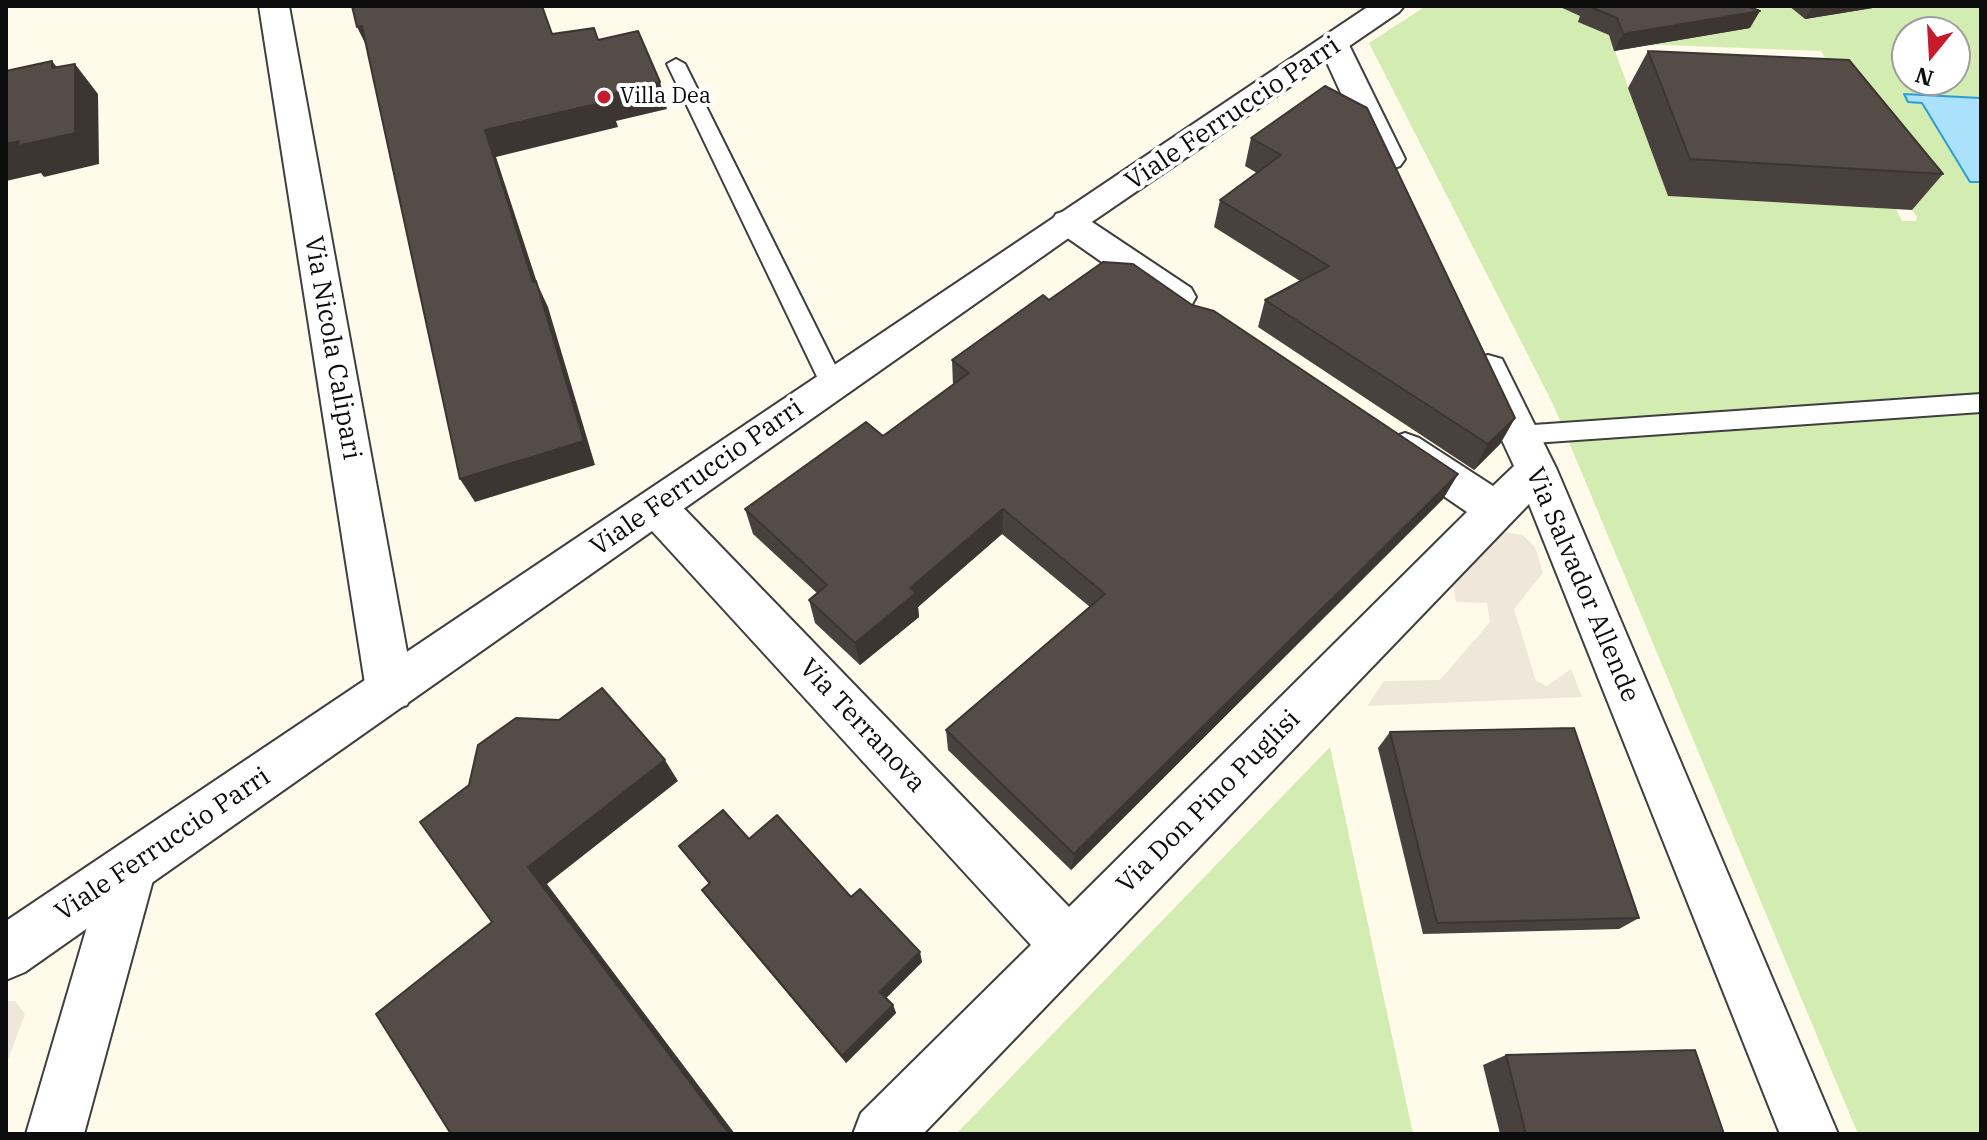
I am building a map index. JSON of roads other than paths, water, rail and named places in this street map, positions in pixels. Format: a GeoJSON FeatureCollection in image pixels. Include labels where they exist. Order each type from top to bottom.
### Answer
{"type":"FeatureCollection","features":[{"type":"Feature","properties":{"kind":"street","name":"Via Nicola Calipari"},"geometry":{"type":"LineString","coordinates":[[274,6],[390,690]]}},
{"type":"Feature","properties":{"kind":"street","name":"Viale Ferruccio Parri"},"geometry":{"type":"LineString","coordinates":[[6,953],[1068,222],[1389,6]]}},
{"type":"Feature","properties":{"kind":"street"},"geometry":{"type":"LineString","coordinates":[[1334,45],[1402,189]]}},
{"type":"Feature","properties":{"kind":"street"},"geometry":{"type":"LineString","coordinates":[[1068,222],[1210,318]]}},
{"type":"Feature","properties":{"kind":"street","name":"Via Salvador Allende"},"geometry":{"type":"LineString","coordinates":[[1471,334],[1527,452],[1809,1134]]}},
{"type":"Feature","properties":{"kind":"street"},"geometry":{"type":"LineString","coordinates":[[1379,432],[1496,510]]}},
{"type":"Feature","properties":{"kind":"street","name":"Via Don Pino Puglisi"},"geometry":{"type":"LineString","coordinates":[[882,1134],[1496,510],[1527,452]]}},
{"type":"Feature","properties":{"kind":"street","name":"Via Terranova"},"geometry":{"type":"LineString","coordinates":[[656,507],[1068,945]]}},
{"type":"Feature","properties":{"kind":"street"},"geometry":{"type":"LineString","coordinates":[[55,1134],[130,869]]}},
{"type":"Feature","properties":{"kind":"lane"},"geometry":{"type":"LineString","coordinates":[[676,64],[833,385]]}},
{"type":"Feature","properties":{"kind":"lane"},"geometry":{"type":"LineString","coordinates":[[1527,452],[1981,403]]}},
{"type":"Feature","properties":{"kind":"water"},"geometry":{"type":"Polygon","coordinates":[[[1905,96],[1980,98],[1981,182],[1970,182],[1922,103],[1908,102],[1905,96]]]}},
{"type":"Feature","properties":{"kind":"place","name":"Villa Dea"},"geometry":{"type":"Point","coordinates":[604,97]}}]}
